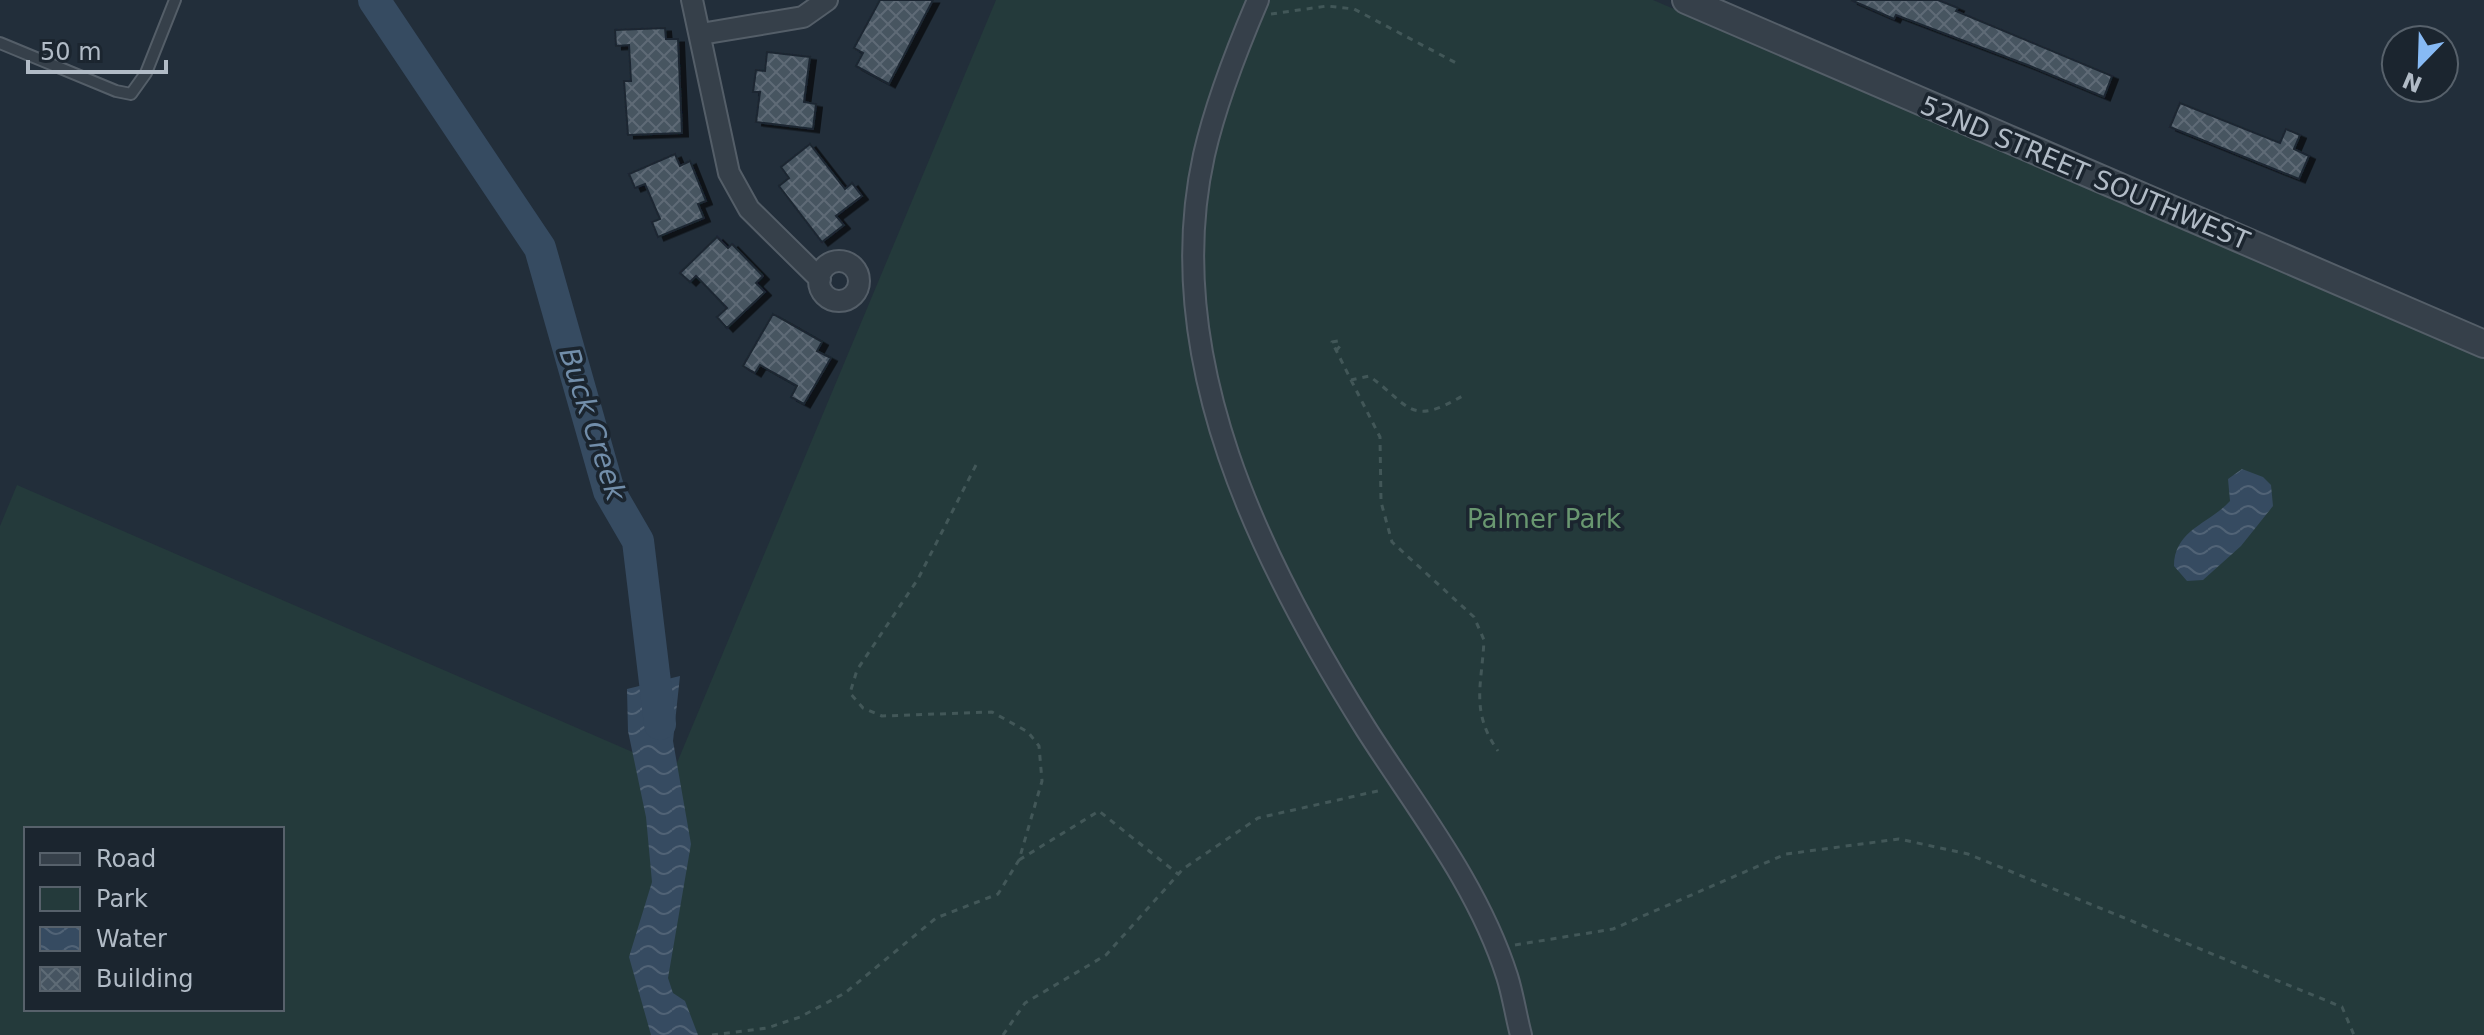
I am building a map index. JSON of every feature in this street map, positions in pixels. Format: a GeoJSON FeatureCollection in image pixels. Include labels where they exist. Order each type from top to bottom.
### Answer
{"type":"FeatureCollection","features":[{"type":"Feature","properties":{"kind":"street"},"geometry":{"type":"LineString","coordinates":[[692,0],[729,173],[749,209],[820,279]]}},
{"type":"Feature","properties":{"kind":"street"},"geometry":{"type":"LineString","coordinates":[[701,34],[803,17],[827,0]]}},
{"type":"Feature","properties":{"kind":"street","name":"52ND STREET SOUTHWEST"},"geometry":{"type":"LineString","coordinates":[[1686,0],[2484,344]]}},
{"type":"Feature","properties":{"kind":"street"},"geometry":{"type":"LineString","coordinates":[[1256,4],[1204,155],[1193,265],[1201,354],[1234,471],[1295,608],[1367,730],[1405,785],[1477,904],[1507,975],[1521,1035]]}},
{"type":"Feature","properties":{"kind":"lane"},"geometry":{"type":"LineString","coordinates":[[0,43],[116,91],[131,94],[146,73],[175,0]]}},
{"type":"Feature","properties":{"kind":"path"},"geometry":{"type":"LineString","coordinates":[[1256,4],[1285,15],[1327,6],[1354,9],[1460,65]]}},
{"type":"Feature","properties":{"kind":"path"},"geometry":{"type":"LineString","coordinates":[[1336,351],[1361,394],[1380,437],[1381,502],[1392,542],[1474,617],[1481,630],[1484,640],[1480,711],[1485,730],[1498,751]]}},
{"type":"Feature","properties":{"kind":"path"},"geometry":{"type":"LineString","coordinates":[[1351,380],[1369,376],[1401,405],[1414,410],[1438,409],[1464,395]]}},
{"type":"Feature","properties":{"kind":"path"},"geometry":{"type":"LineString","coordinates":[[712,1035],[767,1028],[800,1017],[845,993],[936,918],[998,894],[1019,860],[1042,781],[1039,746],[1028,732],[992,712],[882,716],[863,708],[850,693],[857,670],[918,579],[976,465]]}},
{"type":"Feature","properties":{"kind":"path"},"geometry":{"type":"LineString","coordinates":[[1003,1035],[1025,1003],[1106,955],[1178,874],[1258,818],[1405,785]]}},
{"type":"Feature","properties":{"kind":"path"},"geometry":{"type":"LineString","coordinates":[[1019,860],[1099,811],[1178,874]]}},
{"type":"Feature","properties":{"kind":"path"},"geometry":{"type":"LineString","coordinates":[[1496,948],[1613,929],[1786,854],[1899,839],[1968,854],[2342,1007],[2354,1035]]}},
{"type":"Feature","properties":{"kind":"green space","name":"Palmer Park"},"geometry":{"type":"Polygon","coordinates":[[[996,0],[1653,0],[2484,357],[2484,1035],[0,1035],[0,526],[17,485],[674,770],[996,0]]]}},
{"type":"Feature","properties":{"kind":"water"},"geometry":{"type":"Polygon","coordinates":[[[2242,469],[2263,477],[2271,485],[2273,506],[2241,546],[2203,580],[2187,581],[2174,566],[2180,544],[2230,501],[2228,479],[2242,469]]]}},
{"type":"Feature","properties":{"kind":"water"},"geometry":{"type":"Polygon","coordinates":[[[680,676],[673,741],[691,844],[668,978],[673,993],[685,1001],[698,1035],[651,1035],[629,957],[652,882],[646,817],[628,731],[627,689],[680,676]]]}},
{"type":"Feature","properties":{"kind":"building"},"geometry":{"type":"Polygon","coordinates":[[[880,0],[933,0],[889,84],[856,66],[863,53],[854,48],[880,0]]]}},
{"type":"Feature","properties":{"kind":"building"},"geometry":{"type":"Polygon","coordinates":[[[1851,0],[1938,0],[1958,8],[1956,11],[2112,76],[2104,97],[2030,66],[1896,15],[1894,19],[1851,0]]]}},
{"type":"Feature","properties":{"kind":"building"},"geometry":{"type":"Polygon","coordinates":[[[665,28],[666,39],[678,39],[682,133],[628,135],[624,81],[631,81],[629,45],[616,46],[615,30],[665,28]]]}},
{"type":"Feature","properties":{"kind":"building"},"geometry":{"type":"Polygon","coordinates":[[[767,52],[810,57],[804,102],[816,104],[813,129],[756,122],[760,92],[753,92],[756,70],[765,71],[767,52]]]}},
{"type":"Feature","properties":{"kind":"building"},"geometry":{"type":"Polygon","coordinates":[[[2180,103],[2280,143],[2286,129],[2300,135],[2294,149],[2309,156],[2299,179],[2170,127],[2180,103]]]}},
{"type":"Feature","properties":{"kind":"building"},"geometry":{"type":"Polygon","coordinates":[[[810,144],[845,189],[852,183],[862,196],[836,216],[844,225],[822,242],[779,186],[789,178],[781,167],[810,144]]]}},
{"type":"Feature","properties":{"kind":"building"},"geometry":{"type":"Polygon","coordinates":[[[675,154],[680,166],[690,161],[706,201],[698,204],[704,218],[658,237],[652,222],[660,219],[645,184],[635,188],[629,174],[675,154]]]}},
{"type":"Feature","properties":{"kind":"building"},"geometry":{"type":"Polygon","coordinates":[[[717,237],[728,248],[732,244],[763,276],[756,283],[765,292],[727,328],[717,317],[727,308],[696,276],[690,282],[680,273],[717,237]]]}},
{"type":"Feature","properties":{"kind":"building"},"geometry":{"type":"Polygon","coordinates":[[[773,314],[822,342],[817,351],[831,358],[804,404],[791,397],[797,386],[760,365],[755,373],[743,366],[773,314]]]}},
{"type":"Feature","properties":{"kind":"waterway","name":"Buck Creek"},"geometry":{"type":"LineString","coordinates":[[374,0],[540,248],[609,491],[638,541],[660,724]]}}]}
